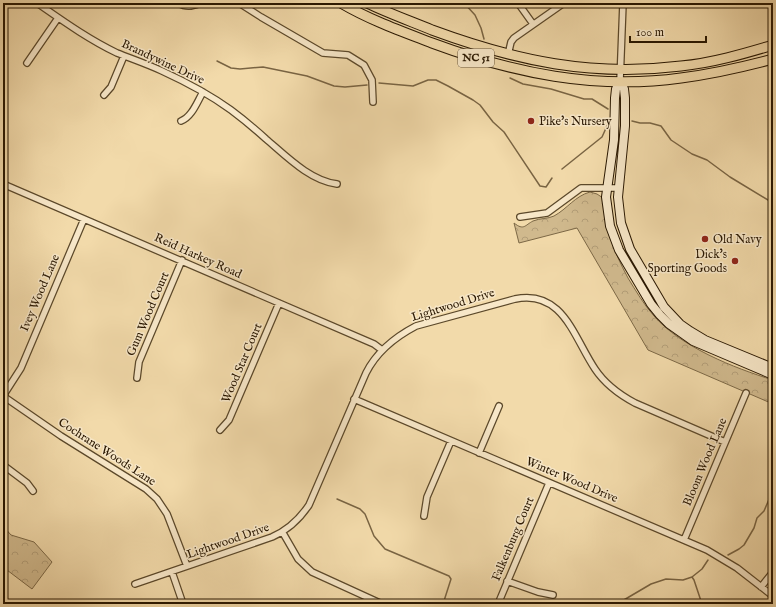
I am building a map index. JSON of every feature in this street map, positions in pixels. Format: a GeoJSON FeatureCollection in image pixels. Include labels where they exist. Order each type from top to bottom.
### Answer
{"type":"FeatureCollection","features":[{"type":"Feature","properties":{"kind":"main road","name":"NC 51"},"geometry":{"type":"LineString","coordinates":[[341,3],[384,25],[457,52],[498,65],[530,73],[557,77],[620,81],[663,80],[711,73],[773,59]]}},
{"type":"Feature","properties":{"kind":"main road","name":"NC 51"},"geometry":{"type":"LineString","coordinates":[[367,3],[387,13],[460,40],[508,55],[558,65],[621,70],[683,66],[725,58],[773,45]]}},
{"type":"Feature","properties":{"kind":"main road"},"geometry":{"type":"LineString","coordinates":[[711,73],[725,65],[773,51]]}},
{"type":"Feature","properties":{"kind":"street","name":"Brandywine Drive"},"geometry":{"type":"LineString","coordinates":[[37,3],[100,44],[124,56],[172,76],[203,92],[237,115],[298,167],[325,181],[336,184]]}},
{"type":"Feature","properties":{"kind":"street"},"geometry":{"type":"LineString","coordinates":[[178,3],[185,6],[192,6],[201,3]]}},
{"type":"Feature","properties":{"kind":"street"},"geometry":{"type":"LineString","coordinates":[[239,3],[323,53],[348,55],[359,61],[364,65],[372,80],[373,102]]}},
{"type":"Feature","properties":{"kind":"street"},"geometry":{"type":"LineString","coordinates":[[518,3],[533,24]]}},
{"type":"Feature","properties":{"kind":"street"},"geometry":{"type":"LineString","coordinates":[[508,55],[511,42],[514,38],[564,3]]}},
{"type":"Feature","properties":{"kind":"street"},"geometry":{"type":"LineString","coordinates":[[623,3],[621,70],[620,81],[616,90],[615,98],[614,140],[606,197],[610,226],[618,250],[651,304],[660,315],[680,333],[693,341],[773,375]]}},
{"type":"Feature","properties":{"kind":"street"},"geometry":{"type":"LineString","coordinates":[[27,63],[58,18]]}},
{"type":"Feature","properties":{"kind":"street"},"geometry":{"type":"LineString","coordinates":[[104,95],[111,86],[124,56]]}},
{"type":"Feature","properties":{"kind":"street"},"geometry":{"type":"LineString","coordinates":[[620,81],[624,89],[625,119],[619,188],[620,218],[630,249],[664,307],[680,324],[690,332],[705,340],[773,368]]}},
{"type":"Feature","properties":{"kind":"street"},"geometry":{"type":"LineString","coordinates":[[181,121],[191,113],[203,92]]}},
{"type":"Feature","properties":{"kind":"street","name":"Reid Harkey Road"},"geometry":{"type":"LineString","coordinates":[[3,184],[374,344],[382,350]]}},
{"type":"Feature","properties":{"kind":"street"},"geometry":{"type":"LineString","coordinates":[[520,217],[547,213],[581,188],[619,188]]}},
{"type":"Feature","properties":{"kind":"street","name":"Ivey Wood Lane"},"geometry":{"type":"LineString","coordinates":[[3,396],[21,368],[84,218]]}},
{"type":"Feature","properties":{"kind":"street","name":"Gum Wood Court"},"geometry":{"type":"LineString","coordinates":[[137,378],[139,362],[182,260]]}},
{"type":"Feature","properties":{"kind":"street","name":"Lightwood Drive"},"geometry":{"type":"LineString","coordinates":[[135,584],[283,533],[296,522],[309,505],[369,366],[382,350],[402,334],[424,324],[515,299],[526,297],[538,298],[553,305],[563,315],[596,370],[605,381],[622,396],[725,442]]}},
{"type":"Feature","properties":{"kind":"street","name":"Wood Star Court"},"geometry":{"type":"LineString","coordinates":[[220,430],[229,420],[279,303]]}},
{"type":"Feature","properties":{"kind":"street","name":"Bloom Wood Lane"},"geometry":{"type":"LineString","coordinates":[[684,540],[746,393]]}},
{"type":"Feature","properties":{"kind":"street","name":"Cochrane Woods Lane"},"geometry":{"type":"LineString","coordinates":[[3,396],[61,436],[139,484],[152,494],[167,514],[187,566]]}},
{"type":"Feature","properties":{"kind":"street","name":"Winter Wood Drive"},"geometry":{"type":"LineString","coordinates":[[354,399],[684,540],[726,561],[773,596]]}},
{"type":"Feature","properties":{"kind":"street"},"geometry":{"type":"LineString","coordinates":[[479,452],[499,406]]}},
{"type":"Feature","properties":{"kind":"street"},"geometry":{"type":"LineString","coordinates":[[424,516],[427,497],[451,441]]}},
{"type":"Feature","properties":{"kind":"street"},"geometry":{"type":"LineString","coordinates":[[3,465],[27,483],[33,491]]}},
{"type":"Feature","properties":{"kind":"street","name":"Falkenburg Court"},"geometry":{"type":"LineString","coordinates":[[498,604],[549,482]]}},
{"type":"Feature","properties":{"kind":"street"},"geometry":{"type":"LineString","coordinates":[[283,533],[294,553],[312,572],[382,604]]}},
{"type":"Feature","properties":{"kind":"street"},"geometry":{"type":"LineString","coordinates":[[172,572],[183,604]]}},
{"type":"Feature","properties":{"kind":"street"},"geometry":{"type":"LineString","coordinates":[[761,587],[773,572]]}},
{"type":"Feature","properties":{"kind":"street"},"geometry":{"type":"LineString","coordinates":[[508,581],[538,592],[553,595]]}},
{"type":"Feature","properties":{"kind":"green space"},"geometry":{"type":"Polygon","coordinates":[[[590,192],[603,198],[608,230],[618,258],[643,303],[654,316],[665,327],[693,347],[725,363],[773,380],[773,404],[648,350],[577,228],[519,243],[514,223],[522,227],[533,221],[554,216],[580,196],[590,192]]]}},
{"type":"Feature","properties":{"kind":"green space"},"geometry":{"type":"Polygon","coordinates":[[[3,526],[11,535],[34,542],[52,562],[32,589],[3,567],[3,526]]]}},
{"type":"Feature","properties":{"kind":"waterway"},"geometry":{"type":"LineString","coordinates":[[464,3],[475,15],[484,39]]}},
{"type":"Feature","properties":{"kind":"waterway"},"geometry":{"type":"LineString","coordinates":[[217,61],[231,68],[240,69],[263,67],[307,76],[334,86],[345,87],[367,85]]}},
{"type":"Feature","properties":{"kind":"waterway"},"geometry":{"type":"LineString","coordinates":[[510,78],[523,84],[551,89],[584,99],[592,99],[608,109]]}},
{"type":"Feature","properties":{"kind":"waterway"},"geometry":{"type":"LineString","coordinates":[[379,83],[413,86],[428,80],[436,80],[448,86],[480,105],[493,122],[504,132],[540,186],[546,187],[552,178]]}},
{"type":"Feature","properties":{"kind":"waterway"},"geometry":{"type":"LineString","coordinates":[[632,121],[661,126],[671,140],[692,154],[707,160],[730,177],[773,203]]}},
{"type":"Feature","properties":{"kind":"waterway"},"geometry":{"type":"LineString","coordinates":[[562,169],[602,137],[607,126]]}},
{"type":"Feature","properties":{"kind":"waterway"},"geometry":{"type":"LineString","coordinates":[[728,555],[744,545],[754,528],[757,518],[764,511],[773,490]]}},
{"type":"Feature","properties":{"kind":"waterway"},"geometry":{"type":"LineString","coordinates":[[337,499],[360,509],[365,514],[374,536],[385,549],[449,576],[451,579],[443,604]]}},
{"type":"Feature","properties":{"kind":"waterway"},"geometry":{"type":"LineString","coordinates":[[617,604],[651,584],[666,579],[683,580],[692,577],[702,569],[708,560]]}},
{"type":"Feature","properties":{"kind":"waterway"},"geometry":{"type":"LineString","coordinates":[[692,577],[702,604]]}},
{"type":"Feature","properties":{"kind":"place","name":"Pike's Nursery"},"geometry":{"type":"Point","coordinates":[531,121]}},
{"type":"Feature","properties":{"kind":"place","name":"Old Navy"},"geometry":{"type":"Point","coordinates":[705,239]}},
{"type":"Feature","properties":{"kind":"place","name":"Dick's Sporting Goods"},"geometry":{"type":"Point","coordinates":[735,261]}}]}
